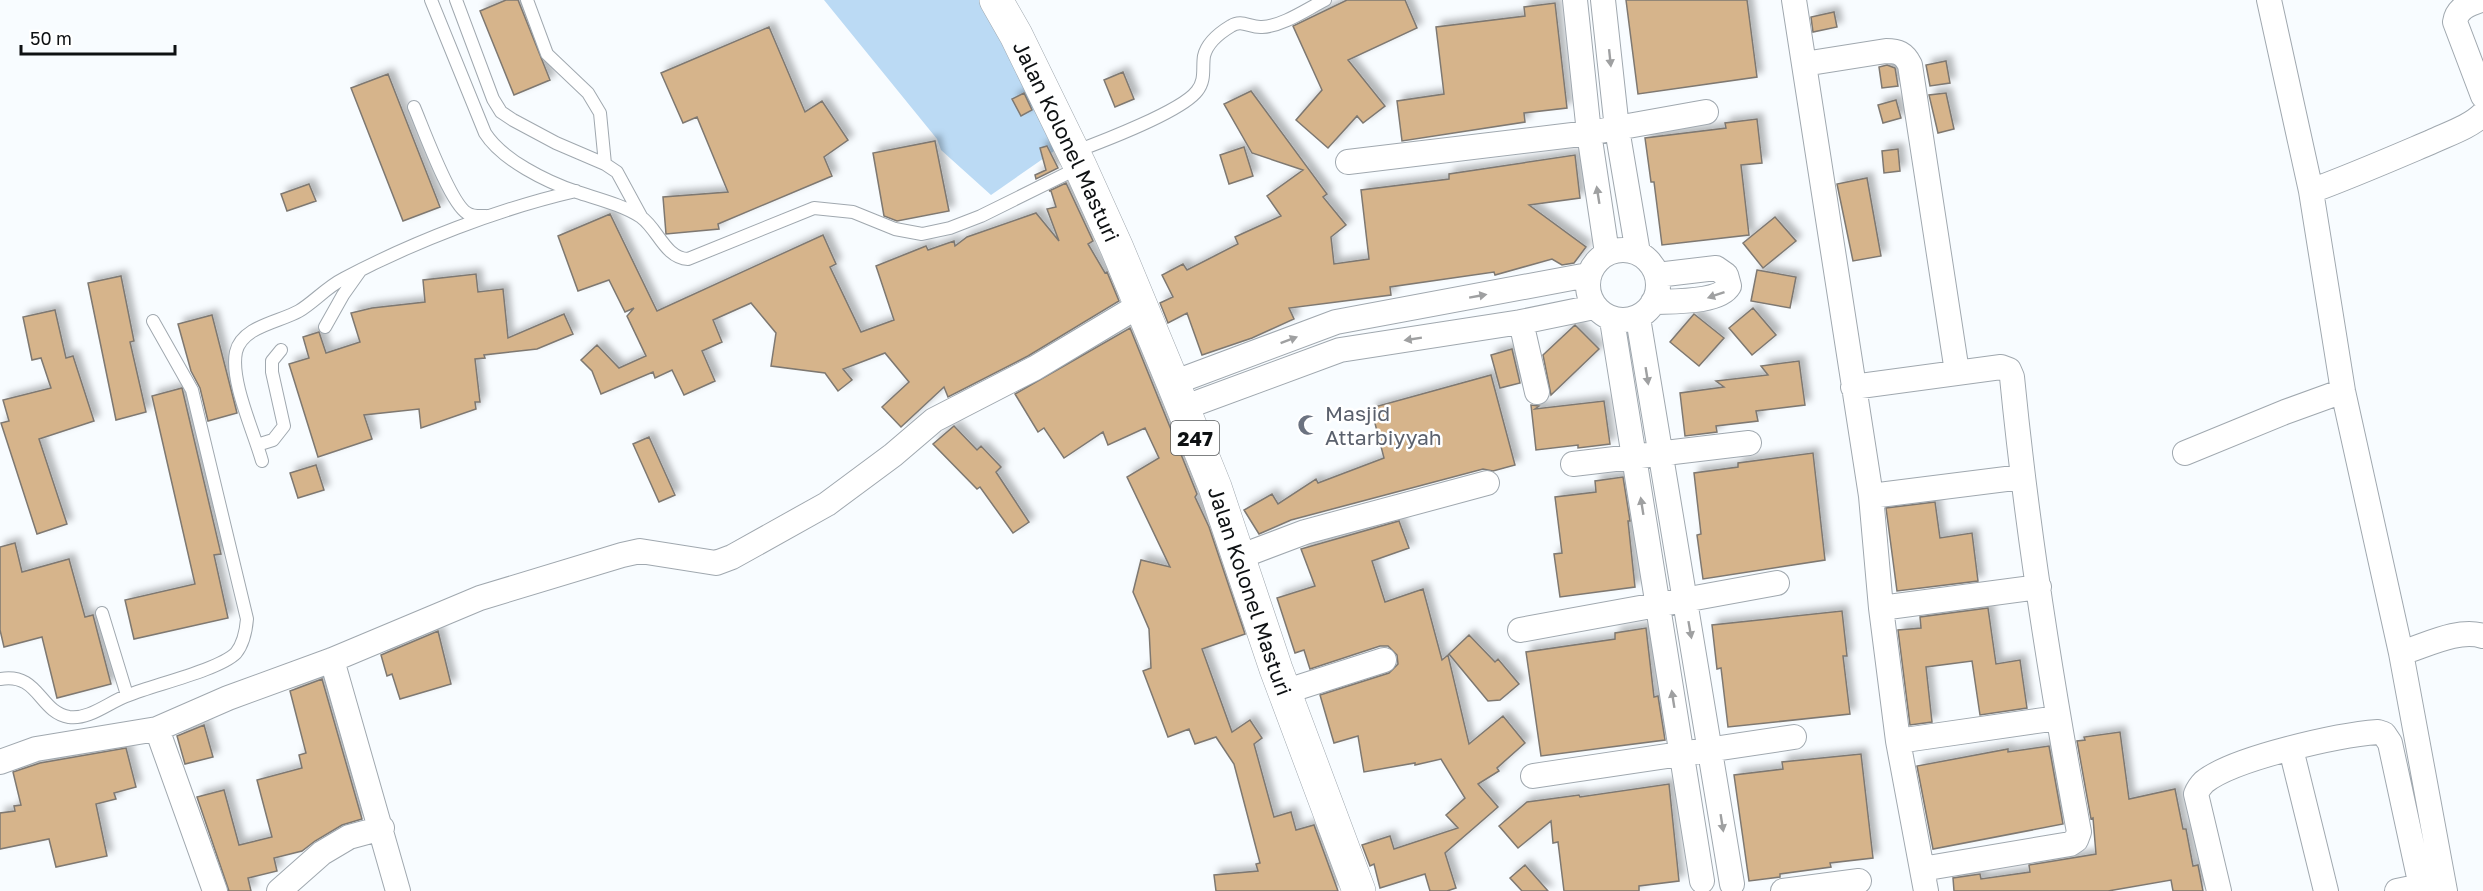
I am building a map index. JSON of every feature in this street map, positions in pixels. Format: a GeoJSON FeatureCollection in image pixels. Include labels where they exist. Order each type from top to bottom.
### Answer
{"type":"FeatureCollection","features":[{"type":"Feature","properties":{"kind":"main road","name":"Jalan Kolonel Masturi"},"geometry":{"type":"LineString","coordinates":[[996,0],[1016,35],[1076,160],[1178,395],[1239,557],[1284,692],[1359,891]]}},
{"type":"Feature","properties":{"kind":"street"},"geometry":{"type":"LineString","coordinates":[[1575,0],[1588,124],[1607,253]]}},
{"type":"Feature","properties":{"kind":"street"},"geometry":{"type":"LineString","coordinates":[[1603,0],[1617,120],[1638,253]]}},
{"type":"Feature","properties":{"kind":"street"},"geometry":{"type":"LineString","coordinates":[[1794,0],[1853,387],[1871,496],[1881,608],[1898,741],[1924,880],[2070,844],[2076,840],[2079,832],[2058,718],[2022,477],[2012,377],[2009,370],[2001,367],[1853,387]]}},
{"type":"Feature","properties":{"kind":"street"},"geometry":{"type":"LineString","coordinates":[[2269,0],[2311,191],[2343,392],[2401,653],[2445,891]]}},
{"type":"Feature","properties":{"kind":"street"},"geometry":{"type":"LineString","coordinates":[[2481,0],[2462,8],[2456,15],[2455,22],[2483,96]]}},
{"type":"Feature","properties":{"kind":"street"},"geometry":{"type":"LineString","coordinates":[[1804,64],[1886,51],[1895,51],[1907,58],[1910,65],[1957,372]]}},
{"type":"Feature","properties":{"kind":"street"},"geometry":{"type":"LineString","coordinates":[[1348,162],[1588,124],[1706,112]]}},
{"type":"Feature","properties":{"kind":"street"},"geometry":{"type":"LineString","coordinates":[[2311,191],[2367,170],[2448,134],[2477,120],[2483,114]]}},
{"type":"Feature","properties":{"kind":"street"},"geometry":{"type":"LineString","coordinates":[[1700,886],[1682,754],[1632,445],[1603,313],[1588,292],[1588,275],[1596,262],[1607,253],[1625,249],[1638,253],[1651,263],[1657,275],[1659,289],[1646,310],[1658,442],[1733,888]]}},
{"type":"Feature","properties":{"kind":"street"},"geometry":{"type":"LineString","coordinates":[[1178,395],[1245,385],[1340,350],[1521,322],[1603,313],[1625,322],[1646,310],[1713,297],[1726,291],[1729,285],[1726,275],[1716,268],[1657,275]]}},
{"type":"Feature","properties":{"kind":"street"},"geometry":{"type":"LineString","coordinates":[[1178,395],[1234,360],[1336,322],[1588,275]]}},
{"type":"Feature","properties":{"kind":"street"},"geometry":{"type":"LineString","coordinates":[[1444,302],[1452,333]]}},
{"type":"Feature","properties":{"kind":"street"},"geometry":{"type":"LineString","coordinates":[[0,762],[36,749],[157,729],[228,698],[332,660],[480,598],[622,555],[640,551],[716,563],[732,557],[828,504],[934,420],[1035,368],[1140,305]]}},
{"type":"Feature","properties":{"kind":"street"},"geometry":{"type":"LineString","coordinates":[[1521,322],[1538,392]]}},
{"type":"Feature","properties":{"kind":"street"},"geometry":{"type":"LineString","coordinates":[[2185,453],[2285,412],[2343,392]]}},
{"type":"Feature","properties":{"kind":"street"},"geometry":{"type":"LineString","coordinates":[[1573,464],[1632,445],[1658,442],[1749,443]]}},
{"type":"Feature","properties":{"kind":"street"},"geometry":{"type":"LineString","coordinates":[[1871,496],[2022,477]]}},
{"type":"Feature","properties":{"kind":"street"},"geometry":{"type":"LineString","coordinates":[[1239,557],[1305,532],[1487,483]]}},
{"type":"Feature","properties":{"kind":"street"},"geometry":{"type":"LineString","coordinates":[[1654,580],[1681,576]]}},
{"type":"Feature","properties":{"kind":"street"},"geometry":{"type":"LineString","coordinates":[[1520,630],[1777,584]]}},
{"type":"Feature","properties":{"kind":"street"},"geometry":{"type":"LineString","coordinates":[[1881,608],[2039,587]]}},
{"type":"Feature","properties":{"kind":"street"},"geometry":{"type":"LineString","coordinates":[[2401,653],[2460,634],[2476,633],[2483,636]]}},
{"type":"Feature","properties":{"kind":"street"},"geometry":{"type":"LineString","coordinates":[[332,660],[382,828],[398,891]]}},
{"type":"Feature","properties":{"kind":"street"},"geometry":{"type":"LineString","coordinates":[[1284,692],[1384,660]]}},
{"type":"Feature","properties":{"kind":"street"},"geometry":{"type":"LineString","coordinates":[[1898,741],[2058,718]]}},
{"type":"Feature","properties":{"kind":"street"},"geometry":{"type":"LineString","coordinates":[[157,729],[215,891]]}},
{"type":"Feature","properties":{"kind":"street"},"geometry":{"type":"LineString","coordinates":[[1678,730],[1708,738],[1794,737]]}},
{"type":"Feature","properties":{"kind":"street"},"geometry":{"type":"LineString","coordinates":[[2219,891],[2196,794],[2201,784],[2213,776],[2251,760],[2370,732],[2384,734],[2388,737],[2422,888],[2397,891]]}},
{"type":"Feature","properties":{"kind":"street"},"geometry":{"type":"LineString","coordinates":[[1533,776],[1682,754],[1708,738]]}},
{"type":"Feature","properties":{"kind":"street"},"geometry":{"type":"LineString","coordinates":[[2291,749],[2326,891]]}},
{"type":"Feature","properties":{"kind":"street"},"geometry":{"type":"LineString","coordinates":[[279,891],[322,853],[349,837],[382,828]]}},
{"type":"Feature","properties":{"kind":"street"},"geometry":{"type":"LineString","coordinates":[[1700,886],[1710,876],[1718,876],[1726,878],[1733,888]]}},
{"type":"Feature","properties":{"kind":"street"},"geometry":{"type":"LineString","coordinates":[[1783,891],[1859,880]]}},
{"type":"Feature","properties":{"kind":"lane"},"geometry":{"type":"LineString","coordinates":[[431,0],[485,133],[492,144],[539,175],[642,218]]}},
{"type":"Feature","properties":{"kind":"lane"},"geometry":{"type":"LineString","coordinates":[[456,0],[493,99],[501,112],[535,132],[605,164],[617,172],[642,218],[669,250],[680,258],[688,259],[814,208],[854,212],[895,229],[922,234],[950,228],[981,216],[1118,135],[1184,103],[1196,94],[1202,85],[1207,48],[1231,26],[1239,22],[1262,27],[1271,25],[1325,0]]}},
{"type":"Feature","properties":{"kind":"lane"},"geometry":{"type":"LineString","coordinates":[[527,0],[547,54],[588,93],[600,113],[605,164]]}},
{"type":"Feature","properties":{"kind":"lane"},"geometry":{"type":"LineString","coordinates":[[414,107],[450,191],[459,205],[466,213],[493,217]]}},
{"type":"Feature","properties":{"kind":"lane"},"geometry":{"type":"LineString","coordinates":[[262,461],[239,385],[236,362],[240,342],[255,331],[298,311],[340,280],[423,240],[538,200],[576,191]]}},
{"type":"Feature","properties":{"kind":"lane"},"geometry":{"type":"LineString","coordinates":[[326,327],[360,270]]}},
{"type":"Feature","properties":{"kind":"lane"},"geometry":{"type":"LineString","coordinates":[[0,679],[15,678],[26,681],[55,710],[68,717],[85,715],[127,695],[180,679],[235,654],[244,638],[247,619],[192,390],[153,321]]}},
{"type":"Feature","properties":{"kind":"lane"},"geometry":{"type":"LineString","coordinates":[[257,445],[273,440],[284,426],[272,372],[272,361],[281,350]]}},
{"type":"Feature","properties":{"kind":"lane"},"geometry":{"type":"LineString","coordinates":[[102,613],[127,695]]}},
{"type":"Feature","properties":{"kind":"shaded area"},"geometry":{"type":"Polygon","coordinates":[[[824,0],[984,0],[1060,147],[991,195],[941,150],[937,139],[824,0]]]}},
{"type":"Feature","properties":{"kind":"building"},"geometry":{"type":"Polygon","coordinates":[[[506,0],[518,0],[550,80],[514,95],[480,11],[506,0]]]}},
{"type":"Feature","properties":{"kind":"building"},"geometry":{"type":"Polygon","coordinates":[[[1347,0],[1405,0],[1417,28],[1348,60],[1385,106],[1363,123],[1357,116],[1328,148],[1296,120],[1322,90],[1293,26],[1347,0]]]}},
{"type":"Feature","properties":{"kind":"building"},"geometry":{"type":"Polygon","coordinates":[[[1626,0],[1747,0],[1757,77],[1638,94],[1626,0]]]}},
{"type":"Feature","properties":{"kind":"building"},"geometry":{"type":"Polygon","coordinates":[[[1555,3],[1567,108],[1524,113],[1525,122],[1402,141],[1397,101],[1444,94],[1436,27],[1525,16],[1524,7],[1555,3]]]}},
{"type":"Feature","properties":{"kind":"building"},"geometry":{"type":"Polygon","coordinates":[[[1834,12],[1837,27],[1813,32],[1811,17],[1834,12]]]}},
{"type":"Feature","properties":{"kind":"building"},"geometry":{"type":"Polygon","coordinates":[[[769,27],[805,112],[822,101],[848,140],[824,157],[832,176],[718,224],[719,229],[666,234],[663,197],[728,192],[697,117],[683,123],[661,73],[769,27]]]}},
{"type":"Feature","properties":{"kind":"building"},"geometry":{"type":"Polygon","coordinates":[[[1946,61],[1950,83],[1930,86],[1926,65],[1946,61]]]}},
{"type":"Feature","properties":{"kind":"building"},"geometry":{"type":"Polygon","coordinates":[[[1887,65],[1895,68],[1898,86],[1882,88],[1879,67],[1887,65]]]}},
{"type":"Feature","properties":{"kind":"building"},"geometry":{"type":"Polygon","coordinates":[[[1123,72],[1134,99],[1115,107],[1104,80],[1123,72]]]}},
{"type":"Feature","properties":{"kind":"building"},"geometry":{"type":"Polygon","coordinates":[[[388,74],[440,207],[403,221],[351,88],[388,74]]]}},
{"type":"Feature","properties":{"kind":"building"},"geometry":{"type":"Polygon","coordinates":[[[1251,91],[1327,194],[1323,197],[1346,225],[1331,237],[1334,264],[1369,259],[1361,190],[1449,179],[1449,174],[1575,155],[1580,198],[1529,205],[1586,247],[1574,263],[1562,265],[1552,259],[1495,275],[1494,272],[1390,287],[1391,295],[1289,308],[1294,319],[1252,338],[1202,355],[1187,313],[1168,323],[1160,303],[1173,297],[1162,275],[1183,264],[1187,270],[1238,244],[1235,237],[1281,216],[1267,196],[1303,170],[1252,153],[1224,104],[1251,91]]]}},
{"type":"Feature","properties":{"kind":"building"},"geometry":{"type":"Polygon","coordinates":[[[1024,93],[1032,110],[1021,116],[1012,99],[1024,93]]]}},
{"type":"Feature","properties":{"kind":"building"},"geometry":{"type":"Polygon","coordinates":[[[1946,93],[1954,129],[1938,133],[1929,95],[1946,93]]]}},
{"type":"Feature","properties":{"kind":"building"},"geometry":{"type":"Polygon","coordinates":[[[1896,100],[1901,118],[1883,123],[1878,105],[1896,100]]]}},
{"type":"Feature","properties":{"kind":"building"},"geometry":{"type":"Polygon","coordinates":[[[1757,119],[1762,163],[1741,165],[1749,235],[1662,245],[1654,182],[1651,182],[1645,138],[1726,128],[1725,123],[1757,119]]]}},
{"type":"Feature","properties":{"kind":"building"},"geometry":{"type":"Polygon","coordinates":[[[935,141],[949,211],[897,221],[884,216],[873,153],[935,141]]]}},
{"type":"Feature","properties":{"kind":"building"},"geometry":{"type":"Polygon","coordinates":[[[1047,146],[1058,168],[1036,179],[1035,175],[1046,170],[1040,148],[1047,146]]]}},
{"type":"Feature","properties":{"kind":"building"},"geometry":{"type":"Polygon","coordinates":[[[1244,147],[1253,176],[1229,184],[1220,155],[1244,147]]]}},
{"type":"Feature","properties":{"kind":"building"},"geometry":{"type":"Polygon","coordinates":[[[1898,149],[1900,171],[1884,173],[1882,151],[1898,149]]]}},
{"type":"Feature","properties":{"kind":"building"},"geometry":{"type":"Polygon","coordinates":[[[1867,178],[1881,256],[1853,261],[1837,184],[1867,178]]]}},
{"type":"Feature","properties":{"kind":"building"},"geometry":{"type":"Polygon","coordinates":[[[1066,183],[1093,241],[1088,244],[1105,273],[1107,272],[1119,301],[1028,356],[948,397],[944,387],[901,427],[882,407],[909,382],[885,353],[843,369],[852,380],[838,391],[825,373],[771,366],[776,333],[751,303],[713,320],[722,342],[702,351],[715,381],[684,395],[672,370],[655,378],[653,372],[601,394],[592,371],[581,360],[597,345],[619,368],[646,356],[627,316],[634,308],[625,312],[609,280],[578,291],[558,236],[610,214],[657,311],[823,235],[836,264],[830,267],[861,332],[894,320],[876,266],[926,246],[928,250],[954,241],[955,246],[967,237],[1036,213],[1059,241],[1047,209],[1056,207],[1051,191],[1049,191],[1066,183]]]}},
{"type":"Feature","properties":{"kind":"building"},"geometry":{"type":"Polygon","coordinates":[[[309,184],[316,201],[287,211],[281,194],[309,184]]]}},
{"type":"Feature","properties":{"kind":"building"},"geometry":{"type":"Polygon","coordinates":[[[1775,217],[1796,241],[1763,268],[1743,243],[1775,217]]]}},
{"type":"Feature","properties":{"kind":"building"},"geometry":{"type":"Polygon","coordinates":[[[1757,270],[1796,277],[1790,308],[1751,301],[1757,270]]]}},
{"type":"Feature","properties":{"kind":"building"},"geometry":{"type":"Polygon","coordinates":[[[476,274],[478,292],[503,289],[508,338],[564,314],[573,334],[537,349],[484,355],[485,358],[475,359],[480,402],[475,402],[476,409],[421,428],[419,409],[364,415],[372,439],[318,457],[289,364],[309,358],[303,337],[319,332],[326,353],[360,342],[351,313],[372,308],[425,302],[423,280],[476,274]]]}},
{"type":"Feature","properties":{"kind":"building"},"geometry":{"type":"Polygon","coordinates":[[[121,276],[134,341],[130,342],[146,412],[116,420],[88,283],[121,276]]]}},
{"type":"Feature","properties":{"kind":"building"},"geometry":{"type":"Polygon","coordinates":[[[1753,308],[1776,335],[1752,355],[1729,328],[1753,308]]]}},
{"type":"Feature","properties":{"kind":"building"},"geometry":{"type":"Polygon","coordinates":[[[55,310],[66,358],[73,356],[94,421],[39,439],[67,524],[37,534],[1,423],[9,421],[3,400],[51,388],[41,358],[32,360],[23,317],[55,310]]]}},
{"type":"Feature","properties":{"kind":"building"},"geometry":{"type":"Polygon","coordinates":[[[1694,314],[1724,338],[1699,366],[1670,342],[1694,314]]]}},
{"type":"Feature","properties":{"kind":"building"},"geometry":{"type":"Polygon","coordinates":[[[212,315],[237,413],[208,421],[200,388],[191,371],[178,324],[212,315]]]}},
{"type":"Feature","properties":{"kind":"building"},"geometry":{"type":"Polygon","coordinates":[[[1575,325],[1599,349],[1551,395],[1543,355],[1575,325]]]}},
{"type":"Feature","properties":{"kind":"building"},"geometry":{"type":"Polygon","coordinates":[[[1130,328],[1197,494],[1195,497],[1209,527],[1245,634],[1202,649],[1232,732],[1250,720],[1262,738],[1254,744],[1274,817],[1291,812],[1296,830],[1314,825],[1338,891],[1216,891],[1214,875],[1258,871],[1256,864],[1260,863],[1234,764],[1216,737],[1195,744],[1189,729],[1168,737],[1143,671],[1151,668],[1149,629],[1133,592],[1141,560],[1170,567],[1127,477],[1159,458],[1145,428],[1108,445],[1103,432],[1064,458],[1044,428],[1038,432],[1015,394],[1130,328]]]}},
{"type":"Feature","properties":{"kind":"building"},"geometry":{"type":"Polygon","coordinates":[[[1512,349],[1520,383],[1500,388],[1491,355],[1512,349]]]}},
{"type":"Feature","properties":{"kind":"building"},"geometry":{"type":"Polygon","coordinates":[[[1799,361],[1805,405],[1756,411],[1758,421],[1716,426],[1717,432],[1685,436],[1680,393],[1724,387],[1716,381],[1768,375],[1761,366],[1799,361]]]}},
{"type":"Feature","properties":{"kind":"building"},"geometry":{"type":"Polygon","coordinates":[[[1491,375],[1515,465],[1493,471],[1483,469],[1291,520],[1259,534],[1244,510],[1272,494],[1278,504],[1316,479],[1318,483],[1384,458],[1371,408],[1491,375]]]}},
{"type":"Feature","properties":{"kind":"building"},"geometry":{"type":"Polygon","coordinates":[[[182,388],[221,554],[214,555],[228,618],[134,639],[125,600],[195,584],[152,396],[182,388]]]}},
{"type":"Feature","properties":{"kind":"building"},"geometry":{"type":"Polygon","coordinates":[[[1604,401],[1610,444],[1536,450],[1531,405],[1539,406],[1535,409],[1604,401]]]}},
{"type":"Feature","properties":{"kind":"building"},"geometry":{"type":"Polygon","coordinates":[[[954,426],[977,450],[981,446],[1001,467],[996,472],[1029,522],[1013,533],[980,487],[977,489],[933,444],[954,426]]]}},
{"type":"Feature","properties":{"kind":"building"},"geometry":{"type":"Polygon","coordinates":[[[649,437],[675,495],[659,502],[633,444],[649,437]]]}},
{"type":"Feature","properties":{"kind":"building"},"geometry":{"type":"Polygon","coordinates":[[[1813,453],[1825,560],[1703,579],[1697,535],[1701,534],[1694,473],[1738,467],[1738,463],[1813,453]]]}},
{"type":"Feature","properties":{"kind":"building"},"geometry":{"type":"Polygon","coordinates":[[[316,465],[324,490],[298,498],[290,473],[316,465]]]}},
{"type":"Feature","properties":{"kind":"building"},"geometry":{"type":"Polygon","coordinates":[[[1623,477],[1630,521],[1628,521],[1635,587],[1560,597],[1554,554],[1562,553],[1555,497],[1596,492],[1595,481],[1623,477]]]}},
{"type":"Feature","properties":{"kind":"building"},"geometry":{"type":"Polygon","coordinates":[[[1935,502],[1940,538],[1972,533],[1978,581],[1897,591],[1886,508],[1935,502]]]}},
{"type":"Feature","properties":{"kind":"building"},"geometry":{"type":"Polygon","coordinates":[[[1399,521],[1409,548],[1372,561],[1385,602],[1423,589],[1442,660],[1448,655],[1469,744],[1503,716],[1525,743],[1497,768],[1499,771],[1478,784],[1498,807],[1445,853],[1456,888],[1447,891],[1430,891],[1425,874],[1380,888],[1374,864],[1370,866],[1362,845],[1390,836],[1394,849],[1458,828],[1446,815],[1465,798],[1441,759],[1364,772],[1358,736],[1334,743],[1320,695],[1389,673],[1398,664],[1397,655],[1388,646],[1380,646],[1310,669],[1304,650],[1295,653],[1277,598],[1315,586],[1301,549],[1399,521]]]}},
{"type":"Feature","properties":{"kind":"building"},"geometry":{"type":"Polygon","coordinates":[[[15,543],[22,572],[69,559],[85,617],[93,615],[111,684],[57,698],[42,637],[4,647],[0,630],[0,547],[15,543]]]}},
{"type":"Feature","properties":{"kind":"building"},"geometry":{"type":"Polygon","coordinates":[[[1988,608],[1996,664],[2020,660],[2027,708],[1980,715],[1972,661],[1926,667],[1932,722],[1910,725],[1898,630],[1921,628],[1920,617],[1988,608]]]}},
{"type":"Feature","properties":{"kind":"building"},"geometry":{"type":"Polygon","coordinates":[[[1842,611],[1847,656],[1843,656],[1850,714],[1728,727],[1721,668],[1717,669],[1712,625],[1842,611]]]}},
{"type":"Feature","properties":{"kind":"building"},"geometry":{"type":"Polygon","coordinates":[[[1646,628],[1654,697],[1658,696],[1665,740],[1541,756],[1526,652],[1615,639],[1615,633],[1646,628]]]}},
{"type":"Feature","properties":{"kind":"building"},"geometry":{"type":"Polygon","coordinates":[[[438,631],[451,684],[400,699],[392,674],[387,676],[381,655],[438,631]]]}},
{"type":"Feature","properties":{"kind":"building"},"geometry":{"type":"Polygon","coordinates":[[[1469,635],[1495,662],[1498,659],[1519,684],[1500,700],[1488,701],[1449,654],[1469,635]]]}},
{"type":"Feature","properties":{"kind":"building"},"geometry":{"type":"Polygon","coordinates":[[[322,679],[362,819],[342,825],[302,851],[274,858],[277,871],[248,878],[251,891],[229,891],[197,797],[224,790],[239,845],[272,837],[257,780],[302,768],[299,755],[306,753],[290,691],[322,679]]]}},
{"type":"Feature","properties":{"kind":"building"},"geometry":{"type":"Polygon","coordinates":[[[204,725],[213,757],[185,764],[177,736],[204,725]]]}},
{"type":"Feature","properties":{"kind":"building"},"geometry":{"type":"Polygon","coordinates":[[[2120,732],[2129,799],[2175,789],[2193,866],[2198,865],[2203,891],[2173,891],[2171,880],[2108,891],[1954,891],[1953,878],[1980,874],[1981,879],[2030,872],[2029,865],[2096,854],[2093,818],[2091,819],[2077,741],[2085,740],[2084,737],[2120,732]]]}},
{"type":"Feature","properties":{"kind":"building"},"geometry":{"type":"Polygon","coordinates":[[[2049,746],[2063,824],[1933,849],[1917,766],[2008,749],[2008,752],[2049,746]]]}},
{"type":"Feature","properties":{"kind":"building"},"geometry":{"type":"Polygon","coordinates":[[[126,748],[136,787],[114,793],[116,799],[96,804],[107,856],[56,867],[49,839],[0,849],[0,813],[15,811],[14,806],[21,805],[13,772],[40,763],[126,748]]]}},
{"type":"Feature","properties":{"kind":"building"},"geometry":{"type":"Polygon","coordinates":[[[1861,754],[1873,858],[1830,863],[1831,867],[1749,881],[1734,775],[1783,769],[1782,762],[1861,754]]]}},
{"type":"Feature","properties":{"kind":"building"},"geometry":{"type":"Polygon","coordinates":[[[1669,784],[1679,881],[1639,886],[1639,891],[1564,891],[1558,842],[1553,843],[1551,821],[1518,848],[1499,826],[1527,802],[1669,784]]]}},
{"type":"Feature","properties":{"kind":"building"},"geometry":{"type":"Polygon","coordinates":[[[1525,865],[1548,891],[1522,891],[1510,878],[1525,865]]]}},
{"type":"Feature","properties":{"kind":"place","name":"Masjid Attarbiyyah"},"geometry":{"type":"Point","coordinates":[1308,425]}}]}
